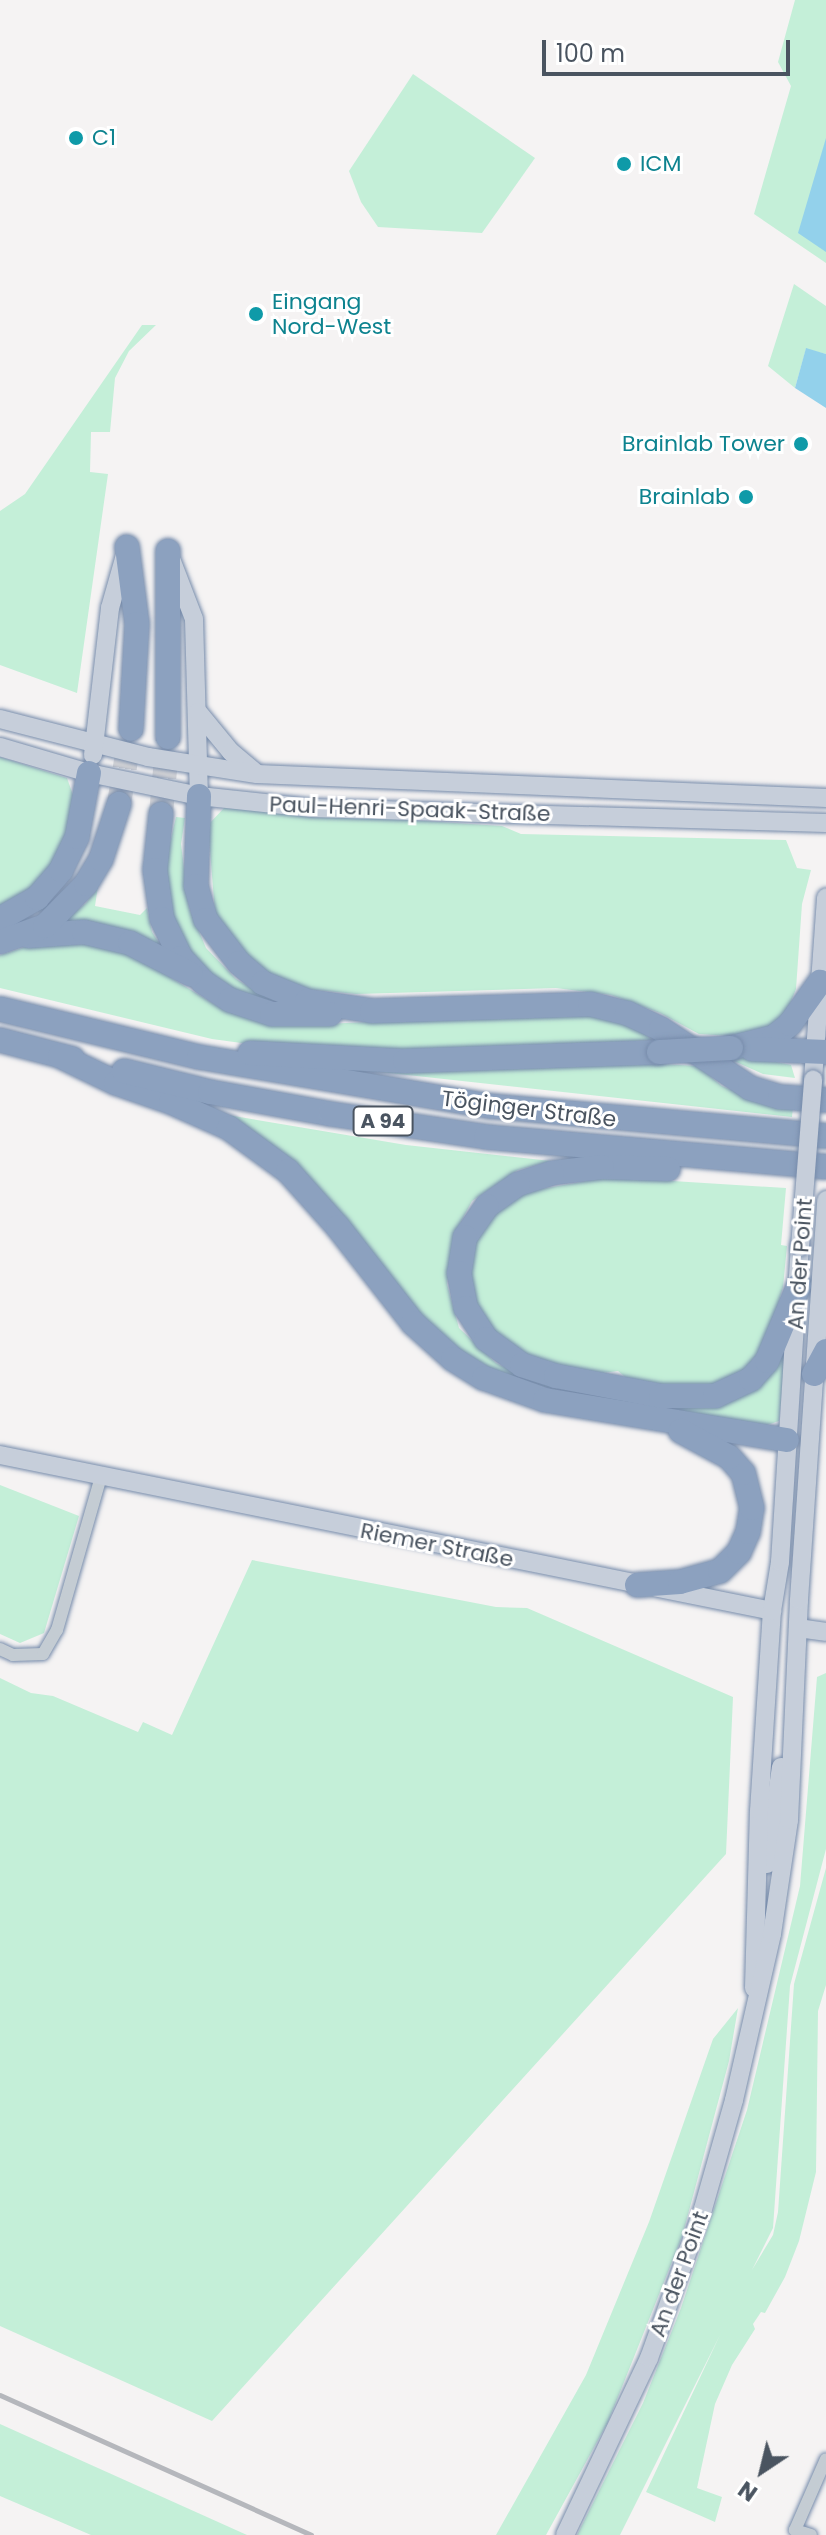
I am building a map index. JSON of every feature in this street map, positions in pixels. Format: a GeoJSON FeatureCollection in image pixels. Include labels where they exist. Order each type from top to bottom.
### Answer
{"type":"FeatureCollection","features":[{"type":"Feature","properties":{"kind":"highway"},"geometry":{"type":"LineString","coordinates":[[127,547],[137,624],[131,729]]}},
{"type":"Feature","properties":{"kind":"highway"},"geometry":{"type":"LineString","coordinates":[[168,551],[168,737]]}},
{"type":"Feature","properties":{"kind":"highway"},"geometry":{"type":"LineString","coordinates":[[0,919],[37,898],[61,870],[77,837],[89,773]]}},
{"type":"Feature","properties":{"kind":"highway"},"geometry":{"type":"LineString","coordinates":[[199,796],[196,886],[206,920],[218,938],[239,963],[263,983],[307,1001],[372,1011]]}},
{"type":"Feature","properties":{"kind":"highway"},"geometry":{"type":"LineString","coordinates":[[25,936],[45,926],[86,884],[101,859],[119,804]]}},
{"type":"Feature","properties":{"kind":"highway"},"geometry":{"type":"LineString","coordinates":[[161,814],[155,870],[162,919],[181,958],[203,982]]}},
{"type":"Feature","properties":{"kind":"highway"},"geometry":{"type":"LineString","coordinates":[[0,942],[25,936],[84,932],[130,943],[230,1000],[272,1014],[590,1004],[627,1013],[661,1029],[750,1088],[780,1097],[819,1090]]}},
{"type":"Feature","properties":{"kind":"highway"},"geometry":{"type":"LineString","coordinates":[[731,1048],[774,1037],[790,1024],[820,982]]}},
{"type":"Feature","properties":{"kind":"highway","name":"Töginger Straße"},"geometry":{"type":"LineString","coordinates":[[0,1009],[199,1057],[490,1106],[826,1136]]}},
{"type":"Feature","properties":{"kind":"highway","name":"Töginger Straße"},"geometry":{"type":"LineString","coordinates":[[0,1040],[210,1092],[331,1114],[486,1137],[826,1167]]}},
{"type":"Feature","properties":{"kind":"highway"},"geometry":{"type":"LineString","coordinates":[[199,1057],[254,1053],[405,1061],[731,1048],[820,1052]]}},
{"type":"Feature","properties":{"kind":"highway"},"geometry":{"type":"LineString","coordinates":[[60,1056],[116,1083],[171,1102],[229,1128],[288,1171],[338,1227],[413,1323],[453,1359],[484,1378],[545,1400],[787,1440]]}},
{"type":"Feature","properties":{"kind":"highway"},"geometry":{"type":"LineString","coordinates":[[710,1159],[667,1170],[576,1169],[533,1178],[505,1191],[471,1226],[461,1250],[460,1286],[477,1329],[508,1357],[537,1371],[661,1396],[715,1396],[739,1386],[767,1361],[799,1285]]}},
{"type":"Feature","properties":{"kind":"highway"},"geometry":{"type":"LineString","coordinates":[[814,1374],[826,1351]]}},
{"type":"Feature","properties":{"kind":"highway"},"geometry":{"type":"LineString","coordinates":[[637,1585],[680,1582],[720,1571],[733,1560],[745,1539],[752,1508],[743,1473],[729,1457],[650,1417]]}},
{"type":"Feature","properties":{"kind":"street"},"geometry":{"type":"LineString","coordinates":[[89,773],[110,608],[127,547]]}},
{"type":"Feature","properties":{"kind":"street"},"geometry":{"type":"LineString","coordinates":[[168,551],[194,619],[199,796]]}},
{"type":"Feature","properties":{"kind":"street"},"geometry":{"type":"LineString","coordinates":[[198,712],[231,752],[257,774]]}},
{"type":"Feature","properties":{"kind":"street","name":"Paul-Henri-Spaak-Straße"},"geometry":{"type":"LineString","coordinates":[[0,719],[94,746],[257,774],[826,798]]}},
{"type":"Feature","properties":{"kind":"street","name":"Paul-Henri-Spaak-Straße"},"geometry":{"type":"LineString","coordinates":[[0,747],[89,773],[199,796],[311,808],[826,823]]}},
{"type":"Feature","properties":{"kind":"street"},"geometry":{"type":"LineString","coordinates":[[421,811],[422,781]]}},
{"type":"Feature","properties":{"kind":"street","name":"An der Point"},"geometry":{"type":"LineString","coordinates":[[755,1999],[759,1811],[778,1606],[800,1247],[819,1090],[820,982],[826,897]]}},
{"type":"Feature","properties":{"kind":"street","name":"An der Point"},"geometry":{"type":"LineString","coordinates":[[565,2535],[649,2358],[703,2209],[734,2100],[772,1934],[789,1820],[801,1567],[826,1200]]}},
{"type":"Feature","properties":{"kind":"street"},"geometry":{"type":"LineString","coordinates":[[787,1440],[811,1424]]}},
{"type":"Feature","properties":{"kind":"street","name":"Riemer Straße"},"geometry":{"type":"LineString","coordinates":[[0,1455],[637,1585],[778,1606]]}},
{"type":"Feature","properties":{"kind":"street"},"geometry":{"type":"LineString","coordinates":[[0,1649],[13,1655],[43,1654],[57,1630],[101,1477]]}},
{"type":"Feature","properties":{"kind":"street"},"geometry":{"type":"LineString","coordinates":[[801,1567],[778,1606],[798,1628],[826,1632]]}},
{"type":"Feature","properties":{"kind":"street","name":"An der Point"},"geometry":{"type":"LineString","coordinates":[[756,1923],[780,1777],[788,1641],[798,1628]]}},
{"type":"Feature","properties":{"kind":"street"},"geometry":{"type":"LineString","coordinates":[[811,2535],[795,2530],[826,2459]]}},
{"type":"Feature","properties":{"kind":"green space"},"geometry":{"type":"Polygon","coordinates":[[[795,0],[826,0],[826,263],[754,214],[791,86],[778,62],[795,0]]]}},
{"type":"Feature","properties":{"kind":"green space"},"geometry":{"type":"Polygon","coordinates":[[[413,74],[535,158],[482,233],[378,227],[361,202],[349,171],[413,74]]]}},
{"type":"Feature","properties":{"kind":"green space"},"geometry":{"type":"Polygon","coordinates":[[[794,284],[826,306],[826,354],[806,349],[795,388],[768,366],[794,284]]]}},
{"type":"Feature","properties":{"kind":"green space"},"geometry":{"type":"Polygon","coordinates":[[[142,325],[156,325],[129,351],[115,378],[110,432],[91,432],[90,472],[108,474],[77,693],[0,665],[0,511],[25,494],[142,325]]]}},
{"type":"Feature","properties":{"kind":"green space"},"geometry":{"type":"Polygon","coordinates":[[[0,757],[67,778],[73,795],[63,849],[37,884],[0,907],[0,757]]]}},
{"type":"Feature","properties":{"kind":"green space"},"geometry":{"type":"Polygon","coordinates":[[[224,808],[502,826],[521,834],[786,840],[797,868],[811,870],[802,904],[796,989],[788,1009],[774,1025],[746,1037],[699,1034],[660,1013],[611,995],[556,988],[356,994],[295,988],[249,962],[215,913],[208,825],[224,808]]]}},
{"type":"Feature","properties":{"kind":"green space"},"geometry":{"type":"Polygon","coordinates":[[[176,817],[185,818],[181,844],[189,908],[206,948],[236,979],[273,1001],[296,1008],[277,1006],[223,985],[191,954],[175,927],[167,898],[166,860],[176,817]]]}},
{"type":"Feature","properties":{"kind":"green space"},"geometry":{"type":"Polygon","coordinates":[[[98,886],[95,906],[140,915],[147,908],[152,932],[164,951],[56,927],[86,903],[98,886]]]}},
{"type":"Feature","properties":{"kind":"green space"},"geometry":{"type":"Polygon","coordinates":[[[93,944],[127,951],[219,1007],[247,1018],[304,1025],[582,1012],[636,1027],[652,1040],[452,1051],[285,1049],[212,1039],[0,988],[0,955],[28,946],[93,944]]]}},
{"type":"Feature","properties":{"kind":"green space"},"geometry":{"type":"Polygon","coordinates":[[[742,1055],[791,1065],[795,1078],[763,1074],[725,1057],[742,1055]]]}},
{"type":"Feature","properties":{"kind":"green space"},"geometry":{"type":"Polygon","coordinates":[[[659,1058],[661,1064],[698,1066],[722,1086],[754,1099],[793,1107],[792,1117],[371,1071],[373,1067],[659,1058]]]}},
{"type":"Feature","properties":{"kind":"green space"},"geometry":{"type":"Polygon","coordinates":[[[216,1113],[406,1145],[551,1161],[518,1170],[472,1201],[454,1235],[447,1284],[459,1328],[496,1363],[516,1373],[708,1407],[788,1342],[779,1421],[764,1426],[550,1388],[492,1369],[447,1342],[216,1113]]]}},
{"type":"Feature","properties":{"kind":"green space"},"geometry":{"type":"Polygon","coordinates":[[[609,1177],[786,1188],[781,1245],[787,1246],[783,1287],[768,1340],[738,1378],[696,1389],[630,1381],[618,1371],[595,1374],[529,1357],[494,1339],[472,1302],[467,1270],[475,1240],[491,1211],[524,1192],[609,1177]]]}},
{"type":"Feature","properties":{"kind":"green space"},"geometry":{"type":"Polygon","coordinates":[[[0,1485],[79,1516],[44,1633],[20,1643],[0,1634],[0,1485]]]}},
{"type":"Feature","properties":{"kind":"green space"},"geometry":{"type":"Polygon","coordinates":[[[252,1560],[496,1607],[527,1608],[733,1697],[726,1854],[212,2421],[0,2326],[0,1678],[31,1693],[53,1696],[138,1732],[143,1722],[172,1735],[252,1560]]]}},
{"type":"Feature","properties":{"kind":"green space"},"geometry":{"type":"Polygon","coordinates":[[[826,1673],[826,1849],[790,1986],[773,2228],[752,2270],[773,2235],[778,2212],[794,1984],[826,1868],[826,1985],[818,2011],[816,2172],[799,2241],[785,2277],[765,2313],[761,2312],[753,2324],[755,2329],[732,2365],[715,2404],[697,2488],[722,2497],[715,2522],[646,2492],[720,2335],[620,2535],[577,2535],[643,2403],[681,2308],[747,2110],[800,1886],[817,1677],[826,1673]]]}},
{"type":"Feature","properties":{"kind":"green space"},"geometry":{"type":"Polygon","coordinates":[[[738,2008],[729,2061],[682,2237],[608,2422],[546,2535],[496,2535],[586,2375],[649,2222],[713,2039],[738,2008]]]}},
{"type":"Feature","properties":{"kind":"green space"},"geometry":{"type":"Polygon","coordinates":[[[0,2424],[247,2535],[91,2535],[0,2496],[0,2424]]]}},
{"type":"Feature","properties":{"kind":"water"},"geometry":{"type":"Polygon","coordinates":[[[826,138],[826,252],[798,233],[826,138]]]}},
{"type":"Feature","properties":{"kind":"water"},"geometry":{"type":"Polygon","coordinates":[[[806,348],[826,354],[826,408],[795,388],[806,348]]]}},
{"type":"Feature","properties":{"kind":"tunnel"},"geometry":{"type":"LineString","coordinates":[[119,804],[131,729]]}},
{"type":"Feature","properties":{"kind":"tunnel"},"geometry":{"type":"LineString","coordinates":[[161,814],[168,737]]}},
{"type":"Feature","properties":{"kind":"railway"},"geometry":{"type":"LineString","coordinates":[[0,2395],[311,2535]]}},
{"type":"Feature","properties":{"kind":"place","name":"C1"},"geometry":{"type":"Point","coordinates":[76,138]}},
{"type":"Feature","properties":{"kind":"place","name":"ICM"},"geometry":{"type":"Point","coordinates":[624,164]}},
{"type":"Feature","properties":{"kind":"place","name":"Eingang Nord-West"},"geometry":{"type":"Point","coordinates":[256,314]}},
{"type":"Feature","properties":{"kind":"place","name":"Brainlab Tower"},"geometry":{"type":"Point","coordinates":[801,444]}},
{"type":"Feature","properties":{"kind":"place","name":"Brainlab"},"geometry":{"type":"Point","coordinates":[746,497]}}]}
